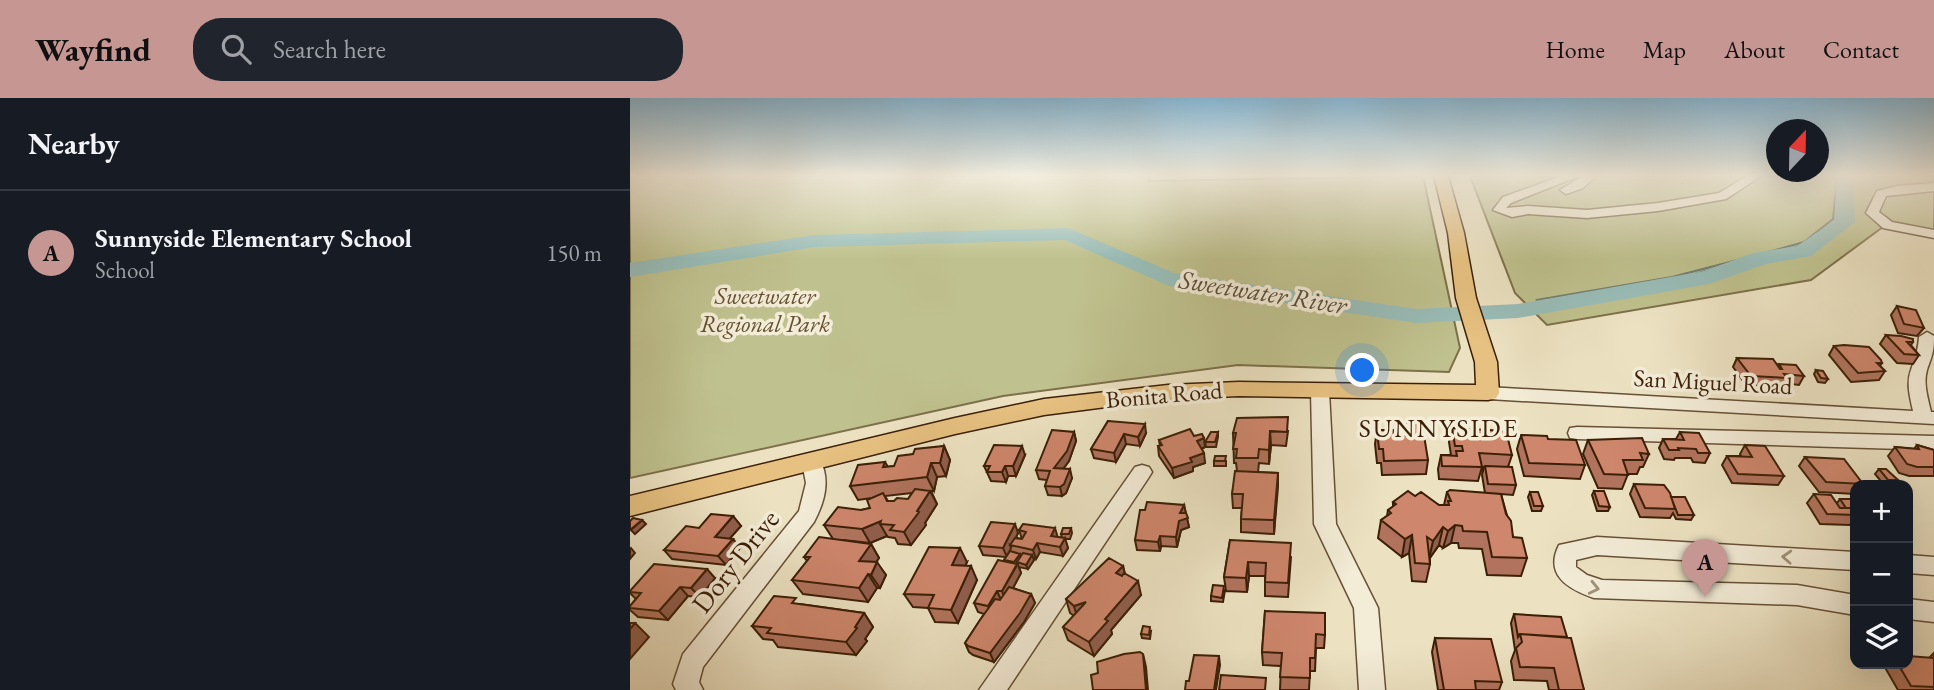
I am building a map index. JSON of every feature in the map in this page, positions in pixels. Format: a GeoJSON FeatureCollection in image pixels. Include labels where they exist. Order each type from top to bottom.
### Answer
{"type":"FeatureCollection","features":[{"type":"Feature","properties":{"kind":"main road"},"geometry":{"type":"LineString","coordinates":[[1449,204],[1457,233],[1466,298],[1486,362],[1489,393]]}},
{"type":"Feature","properties":{"kind":"main road","name":"Bonita Road"},"geometry":{"type":"LineString","coordinates":[[630,506],[955,426],[1044,407],[1168,392],[1239,389],[1489,393]]}},
{"type":"Feature","properties":{"kind":"street"},"geometry":{"type":"LineString","coordinates":[[1503,204],[1499,209],[1512,214],[1528,210],[1587,214],[1676,204]]}},
{"type":"Feature","properties":{"kind":"street"},"geometry":{"type":"LineString","coordinates":[[1876,204],[1872,213],[1888,225],[1934,234]]}},
{"type":"Feature","properties":{"kind":"street"},"geometry":{"type":"LineString","coordinates":[[1927,337],[1926,357],[1919,370],[1917,387],[1929,418]]}},
{"type":"Feature","properties":{"kind":"street"},"geometry":{"type":"LineString","coordinates":[[1320,391],[1325,524],[1366,608],[1372,690]]}},
{"type":"Feature","properties":{"kind":"street","name":"San Miguel Road"},"geometry":{"type":"LineString","coordinates":[[1489,393],[1929,418]]}},
{"type":"Feature","properties":{"kind":"street"},"geometry":{"type":"LineString","coordinates":[[1577,433],[1934,443]]}},
{"type":"Feature","properties":{"kind":"street","name":"Dory Drive"},"geometry":{"type":"LineString","coordinates":[[690,690],[687,684],[692,662],[807,516],[814,499],[817,472],[812,463]]}},
{"type":"Feature","properties":{"kind":"street"},"geometry":{"type":"LineString","coordinates":[[992,690],[1142,472]]}},
{"type":"Feature","properties":{"kind":"street"},"geometry":{"type":"LineString","coordinates":[[1850,561],[1597,546],[1567,551],[1563,562],[1567,574],[1582,585],[1602,590],[1797,595],[1850,604]]}},
{"type":"Feature","properties":{"kind":"street"},"geometry":{"type":"LineString","coordinates":[[1913,564],[1934,566]]}},
{"type":"Feature","properties":{"kind":"street"},"geometry":{"type":"LineString","coordinates":[[1913,610],[1934,612]]}},
{"type":"Feature","properties":{"kind":"green space","name":"Sweetwater Regional Park"},"geometry":{"type":"Polygon","coordinates":[[[630,204],[1429,204],[1460,348],[1449,372],[1238,365],[1003,396],[630,478],[630,204]]]}},
{"type":"Feature","properties":{"kind":"green space"},"geometry":{"type":"Polygon","coordinates":[[[1481,204],[1934,204],[1934,232],[1887,224],[1811,280],[1547,325],[1515,293],[1481,204]]]}},
{"type":"Feature","properties":{"kind":"water"},"geometry":{"type":"Polygon","coordinates":[[[1834,204],[1841,204],[1840,220],[1807,244],[1668,281],[1541,304],[1537,300],[1672,277],[1804,242],[1833,219],[1834,204]]]}},
{"type":"Feature","properties":{"kind":"building"},"geometry":{"type":"Polygon","coordinates":[[[1897,306],[1916,310],[1924,328],[1904,324],[1897,306]]]}},
{"type":"Feature","properties":{"kind":"building"},"geometry":{"type":"Polygon","coordinates":[[[1886,335],[1913,339],[1913,342],[1907,342],[1919,355],[1904,354],[1886,335]]]}},
{"type":"Feature","properties":{"kind":"building"},"geometry":{"type":"Polygon","coordinates":[[[1834,346],[1869,347],[1881,360],[1882,363],[1877,363],[1885,371],[1858,373],[1834,346]]]}},
{"type":"Feature","properties":{"kind":"building"},"geometry":{"type":"Polygon","coordinates":[[[1737,358],[1773,359],[1780,369],[1779,364],[1796,365],[1804,376],[1751,376],[1737,358]]]}},
{"type":"Feature","properties":{"kind":"building"},"geometry":{"type":"Polygon","coordinates":[[[1816,370],[1823,371],[1828,379],[1821,378],[1816,370]]]}},
{"type":"Feature","properties":{"kind":"building"},"geometry":{"type":"Polygon","coordinates":[[[1288,417],[1287,432],[1270,431],[1269,450],[1259,449],[1258,458],[1236,458],[1237,449],[1233,449],[1236,433],[1233,433],[1237,418],[1288,417]]]}},
{"type":"Feature","properties":{"kind":"building"},"geometry":{"type":"Polygon","coordinates":[[[1108,421],[1145,424],[1138,437],[1124,434],[1114,453],[1091,449],[1108,421]]]}},
{"type":"Feature","properties":{"kind":"building"},"geometry":{"type":"Polygon","coordinates":[[[1406,423],[1422,423],[1428,460],[1384,461],[1383,449],[1379,449],[1377,430],[1393,430],[1394,435],[1408,436],[1406,423]]]}},
{"type":"Feature","properties":{"kind":"building"},"geometry":{"type":"Polygon","coordinates":[[[1452,428],[1506,431],[1512,455],[1479,453],[1482,467],[1442,466],[1441,455],[1457,456],[1456,451],[1463,451],[1462,446],[1455,446],[1452,428]]]}},
{"type":"Feature","properties":{"kind":"building"},"geometry":{"type":"Polygon","coordinates":[[[1190,429],[1194,436],[1202,434],[1204,438],[1197,441],[1204,453],[1190,458],[1192,462],[1172,468],[1158,446],[1162,445],[1159,440],[1190,429]]]}},
{"type":"Feature","properties":{"kind":"building"},"geometry":{"type":"Polygon","coordinates":[[[1052,430],[1074,432],[1067,451],[1054,468],[1070,469],[1060,487],[1045,486],[1050,471],[1036,470],[1052,430]]]}},
{"type":"Feature","properties":{"kind":"building"},"geometry":{"type":"Polygon","coordinates":[[[1211,432],[1218,432],[1215,442],[1205,442],[1211,432]]]}},
{"type":"Feature","properties":{"kind":"building"},"geometry":{"type":"Polygon","coordinates":[[[1680,432],[1699,433],[1710,453],[1698,453],[1696,449],[1669,450],[1663,439],[1684,440],[1680,432]]]}},
{"type":"Feature","properties":{"kind":"building"},"geometry":{"type":"Polygon","coordinates":[[[1521,435],[1576,440],[1585,465],[1529,463],[1521,435]]]}},
{"type":"Feature","properties":{"kind":"building"},"geometry":{"type":"Polygon","coordinates":[[[1642,438],[1649,454],[1640,453],[1643,460],[1623,460],[1628,475],[1604,474],[1588,440],[1642,438]]]}},
{"type":"Feature","properties":{"kind":"building"},"geometry":{"type":"Polygon","coordinates":[[[994,445],[1022,446],[1013,466],[1005,466],[1002,472],[987,472],[990,466],[984,466],[994,445]]]}},
{"type":"Feature","properties":{"kind":"building"},"geometry":{"type":"Polygon","coordinates":[[[1745,445],[1765,446],[1784,476],[1738,474],[1727,456],[1752,457],[1745,445]]]}},
{"type":"Feature","properties":{"kind":"building"},"geometry":{"type":"Polygon","coordinates":[[[1917,445],[1934,450],[1934,467],[1907,464],[1895,447],[1919,449],[1917,445]]]}},
{"type":"Feature","properties":{"kind":"building"},"geometry":{"type":"Polygon","coordinates":[[[944,446],[940,463],[931,463],[927,477],[850,486],[858,465],[885,462],[883,467],[894,466],[898,456],[913,454],[915,449],[944,446]]]}},
{"type":"Feature","properties":{"kind":"building"},"geometry":{"type":"Polygon","coordinates":[[[1215,456],[1226,456],[1225,461],[1214,461],[1215,456]]]}},
{"type":"Feature","properties":{"kind":"building"},"geometry":{"type":"Polygon","coordinates":[[[1805,457],[1844,459],[1860,480],[1850,480],[1850,483],[1826,482],[1805,457]]]}},
{"type":"Feature","properties":{"kind":"building"},"geometry":{"type":"Polygon","coordinates":[[[1485,466],[1512,467],[1516,485],[1488,484],[1485,466]]]}},
{"type":"Feature","properties":{"kind":"building"},"geometry":{"type":"Polygon","coordinates":[[[1879,469],[1886,469],[1898,480],[1888,480],[1879,469]]]}},
{"type":"Feature","properties":{"kind":"building"},"geometry":{"type":"Polygon","coordinates":[[[1235,471],[1278,473],[1274,520],[1241,519],[1243,494],[1232,494],[1235,471]]]}},
{"type":"Feature","properties":{"kind":"building"},"geometry":{"type":"Polygon","coordinates":[[[1634,484],[1664,485],[1670,493],[1675,509],[1645,508],[1634,484]]]}},
{"type":"Feature","properties":{"kind":"building"},"geometry":{"type":"Polygon","coordinates":[[[915,489],[930,491],[904,532],[890,530],[894,525],[880,524],[881,521],[862,529],[824,525],[838,507],[861,510],[870,508],[867,500],[883,493],[887,501],[894,501],[897,498],[908,499],[915,489]]]}},
{"type":"Feature","properties":{"kind":"building"},"geometry":{"type":"Polygon","coordinates":[[[1450,490],[1501,494],[1506,514],[1511,521],[1513,537],[1522,538],[1527,558],[1492,557],[1487,532],[1463,531],[1462,526],[1455,525],[1448,531],[1443,527],[1433,541],[1427,537],[1430,564],[1415,563],[1412,535],[1405,539],[1381,520],[1391,513],[1388,510],[1396,504],[1393,502],[1408,491],[1415,496],[1421,492],[1439,505],[1449,505],[1448,501],[1451,501],[1447,492],[1450,490]]]}},
{"type":"Feature","properties":{"kind":"building"},"geometry":{"type":"Polygon","coordinates":[[[1594,491],[1604,491],[1610,507],[1599,506],[1594,491]]]}},
{"type":"Feature","properties":{"kind":"building"},"geometry":{"type":"Polygon","coordinates":[[[1530,492],[1538,492],[1543,506],[1534,506],[1530,492]]]}},
{"type":"Feature","properties":{"kind":"building"},"geometry":{"type":"Polygon","coordinates":[[[1814,494],[1831,495],[1840,508],[1850,508],[1850,515],[1827,514],[1814,494]]]}},
{"type":"Feature","properties":{"kind":"building"},"geometry":{"type":"Polygon","coordinates":[[[1671,497],[1685,497],[1694,515],[1678,515],[1671,497]]]}},
{"type":"Feature","properties":{"kind":"building"},"geometry":{"type":"Polygon","coordinates":[[[1840,499],[1850,499],[1850,508],[1846,508],[1840,499]]]}},
{"type":"Feature","properties":{"kind":"building"},"geometry":{"type":"Polygon","coordinates":[[[1147,502],[1184,505],[1180,513],[1186,513],[1188,518],[1179,521],[1176,537],[1160,536],[1158,542],[1135,540],[1140,510],[1145,510],[1147,502]]]}},
{"type":"Feature","properties":{"kind":"building"},"geometry":{"type":"Polygon","coordinates":[[[711,514],[733,516],[715,537],[733,539],[718,556],[664,550],[686,526],[699,528],[711,514]]]}},
{"type":"Feature","properties":{"kind":"building"},"geometry":{"type":"Polygon","coordinates":[[[633,518],[642,520],[630,530],[630,521],[633,518]]]}},
{"type":"Feature","properties":{"kind":"building"},"geometry":{"type":"Polygon","coordinates":[[[991,522],[1015,524],[1003,548],[979,546],[991,522]]]}},
{"type":"Feature","properties":{"kind":"building"},"geometry":{"type":"Polygon","coordinates":[[[1023,524],[1055,528],[1051,536],[1065,538],[1060,547],[1037,543],[1033,550],[1010,545],[1015,538],[1022,539],[1026,532],[1019,530],[1023,524]]]}},
{"type":"Feature","properties":{"kind":"building"},"geometry":{"type":"Polygon","coordinates":[[[1063,528],[1071,528],[1069,534],[1061,534],[1063,528]]]}},
{"type":"Feature","properties":{"kind":"building"},"geometry":{"type":"Polygon","coordinates":[[[819,537],[871,544],[859,561],[877,562],[871,575],[868,574],[859,588],[792,580],[810,557],[804,557],[819,537]]]}},
{"type":"Feature","properties":{"kind":"building"},"geometry":{"type":"Polygon","coordinates":[[[1230,540],[1291,543],[1288,583],[1265,582],[1266,563],[1248,562],[1246,578],[1224,577],[1230,540]]]}},
{"type":"Feature","properties":{"kind":"building"},"geometry":{"type":"Polygon","coordinates":[[[929,547],[960,548],[952,565],[971,566],[951,610],[928,608],[934,595],[904,594],[929,547]]]}},
{"type":"Feature","properties":{"kind":"building"},"geometry":{"type":"Polygon","coordinates":[[[1010,551],[1020,554],[1014,562],[1004,560],[1010,551]]]}},
{"type":"Feature","properties":{"kind":"building"},"geometry":{"type":"Polygon","coordinates":[[[1023,553],[1032,555],[1026,565],[1017,562],[1023,553]]]}},
{"type":"Feature","properties":{"kind":"building"},"geometry":{"type":"Polygon","coordinates":[[[1109,558],[1123,566],[1116,573],[1122,576],[1124,573],[1138,581],[1089,642],[1063,627],[1086,602],[1074,606],[1066,599],[1109,558]]]}},
{"type":"Feature","properties":{"kind":"building"},"geometry":{"type":"Polygon","coordinates":[[[998,560],[1017,564],[1002,591],[997,591],[988,606],[974,603],[998,560]]]}},
{"type":"Feature","properties":{"kind":"building"},"geometry":{"type":"Polygon","coordinates":[[[654,564],[707,569],[691,588],[680,587],[659,611],[630,608],[641,593],[630,591],[654,564]]]}},
{"type":"Feature","properties":{"kind":"building"},"geometry":{"type":"Polygon","coordinates":[[[1213,585],[1224,586],[1222,598],[1211,596],[1213,585]]]}},
{"type":"Feature","properties":{"kind":"building"},"geometry":{"type":"Polygon","coordinates":[[[1009,587],[1031,594],[1020,613],[990,653],[968,646],[965,643],[980,620],[995,599],[1000,600],[1009,587]]]}},
{"type":"Feature","properties":{"kind":"building"},"geometry":{"type":"Polygon","coordinates":[[[774,596],[796,598],[792,603],[864,613],[846,642],[767,633],[771,628],[752,626],[774,596]]]}},
{"type":"Feature","properties":{"kind":"building"},"geometry":{"type":"Polygon","coordinates":[[[1265,611],[1325,613],[1325,635],[1316,634],[1315,658],[1310,658],[1310,678],[1280,677],[1282,653],[1262,652],[1265,611]]]}},
{"type":"Feature","properties":{"kind":"building"},"geometry":{"type":"Polygon","coordinates":[[[1514,614],[1561,617],[1567,637],[1520,634],[1518,637],[1514,614]]]}},
{"type":"Feature","properties":{"kind":"building"},"geometry":{"type":"Polygon","coordinates":[[[1143,626],[1150,627],[1149,635],[1141,634],[1143,626]]]}},
{"type":"Feature","properties":{"kind":"building"},"geometry":{"type":"Polygon","coordinates":[[[1520,634],[1571,638],[1584,690],[1559,690],[1554,668],[1520,667],[1516,648],[1522,642],[1520,634]]]}},
{"type":"Feature","properties":{"kind":"building"},"geometry":{"type":"Polygon","coordinates":[[[1435,638],[1491,639],[1502,682],[1475,681],[1476,690],[1444,690],[1435,638]]]}},
{"type":"Feature","properties":{"kind":"building"},"geometry":{"type":"Polygon","coordinates":[[[1140,652],[1143,654],[1146,690],[1093,690],[1091,675],[1098,673],[1097,662],[1140,652]]]}},
{"type":"Feature","properties":{"kind":"building"},"geometry":{"type":"Polygon","coordinates":[[[1194,655],[1219,656],[1214,690],[1185,690],[1194,655]]]}},
{"type":"Feature","properties":{"kind":"building"},"geometry":{"type":"Polygon","coordinates":[[[1913,656],[1934,658],[1934,687],[1911,686],[1901,669],[1913,669],[1913,656]]]}},
{"type":"Feature","properties":{"kind":"building"},"geometry":{"type":"Polygon","coordinates":[[[1221,675],[1266,678],[1265,690],[1219,690],[1221,675]]]}},
{"type":"Feature","properties":{"kind":"waterway","name":"Sweetwater River"},"geometry":{"type":"LineString","coordinates":[[630,270],[814,241],[1068,234],[1169,279],[1416,316],[1518,311],[1709,277],[1761,258],[1803,251],[1845,222],[1845,204]]}},
{"type":"Feature","properties":{"kind":"place","name":"Sunnyside Elementary School"},"geometry":{"type":"Point","coordinates":[1705,597]}},
{"type":"Feature","properties":{"kind":"district","name":"SUNNYSIDE"},"geometry":{"type":"Point","coordinates":[1439,428]}}]}
